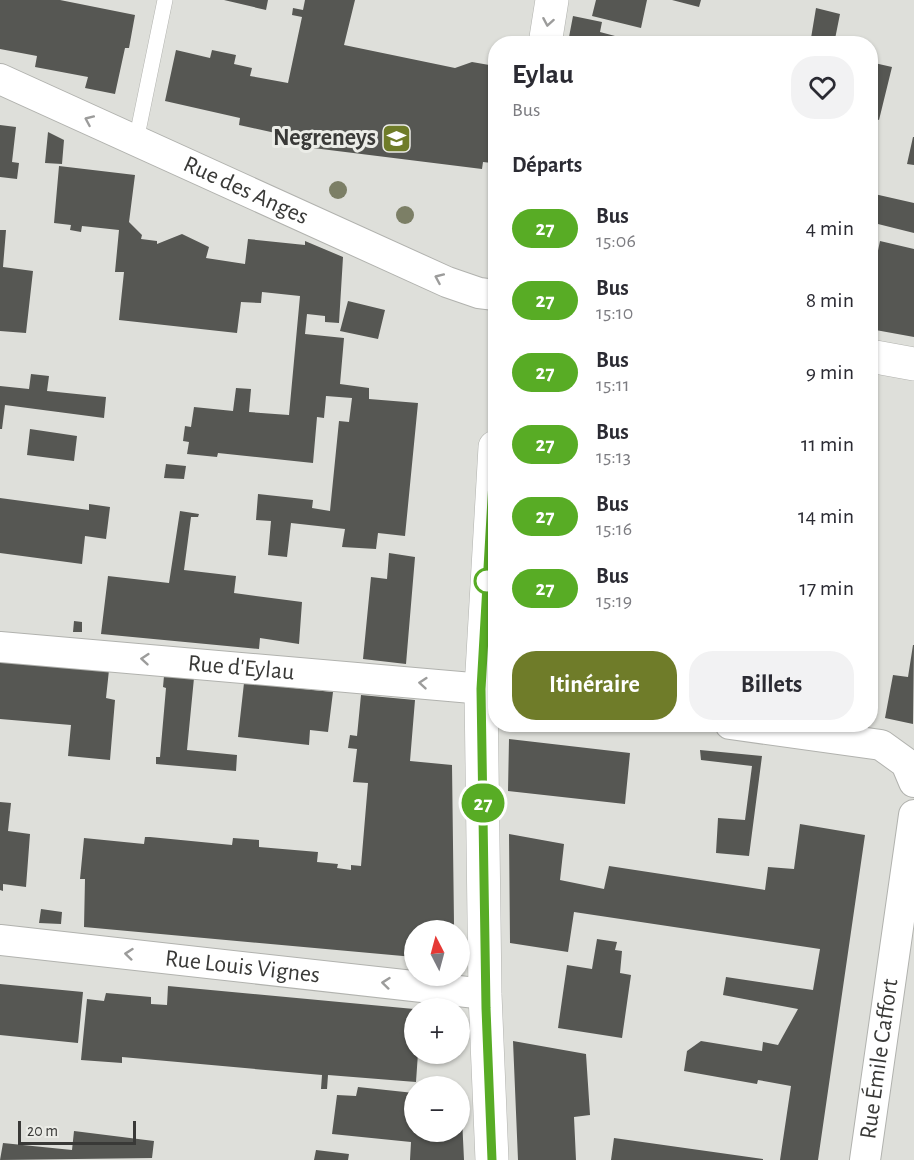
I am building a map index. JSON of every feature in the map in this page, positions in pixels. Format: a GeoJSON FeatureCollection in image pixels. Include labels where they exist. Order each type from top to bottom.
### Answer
{"type":"FeatureCollection","features":[{"type":"Feature","properties":{"kind":"street"},"geometry":{"type":"LineString","coordinates":[[546,36],[552,0]]}},
{"type":"Feature","properties":{"kind":"street","name":"Rue des Anges"},"geometry":{"type":"LineString","coordinates":[[0,79],[447,282],[488,294]]}},
{"type":"Feature","properties":{"kind":"street"},"geometry":{"type":"LineString","coordinates":[[878,357],[914,364]]}},
{"type":"Feature","properties":{"kind":"street","name":"Rue d'Eylau"},"geometry":{"type":"LineString","coordinates":[[0,647],[488,690]]}},
{"type":"Feature","properties":{"kind":"street"},"geometry":{"type":"LineString","coordinates":[[488,690],[486,994],[492,1160]]}},
{"type":"Feature","properties":{"kind":"street"},"geometry":{"type":"LineString","coordinates":[[785,732],[881,746],[906,763],[914,782]]}},
{"type":"Feature","properties":{"kind":"street","name":"Rue Émile Caffort"},"geometry":{"type":"LineString","coordinates":[[865,1160],[914,814]]}},
{"type":"Feature","properties":{"kind":"street","name":"Rue Louis Vignes"},"geometry":{"type":"LineString","coordinates":[[0,940],[486,994]]}},
{"type":"Feature","properties":{"kind":"lane"},"geometry":{"type":"LineString","coordinates":[[136,141],[165,0]]}},
{"type":"Feature","properties":{"kind":"building"},"geometry":{"type":"Polygon","coordinates":[[[0,0],[60,0],[135,15],[129,48],[125,48],[115,94],[85,88],[88,77],[35,67],[37,56],[0,49],[0,0]]]}},
{"type":"Feature","properties":{"kind":"building"},"geometry":{"type":"Polygon","coordinates":[[[224,0],[268,0],[266,10],[224,0]]]}},
{"type":"Feature","properties":{"kind":"building"},"geometry":{"type":"Polygon","coordinates":[[[305,0],[355,0],[344,45],[455,68],[472,62],[488,65],[488,163],[483,162],[482,169],[297,146],[298,138],[239,125],[240,118],[165,101],[176,50],[210,58],[212,50],[236,55],[234,64],[252,68],[250,76],[288,83],[302,17],[292,15],[293,8],[303,10],[305,0]]]}},
{"type":"Feature","properties":{"kind":"building"},"geometry":{"type":"Polygon","coordinates":[[[596,0],[647,0],[641,28],[592,16],[596,0]]]}},
{"type":"Feature","properties":{"kind":"building"},"geometry":{"type":"Polygon","coordinates":[[[672,0],[701,0],[699,7],[672,0]]]}},
{"type":"Feature","properties":{"kind":"building"},"geometry":{"type":"Polygon","coordinates":[[[816,8],[840,14],[836,36],[811,36],[816,8]]]}},
{"type":"Feature","properties":{"kind":"building"},"geometry":{"type":"Polygon","coordinates":[[[573,16],[602,22],[600,32],[615,36],[569,36],[573,16]]]}},
{"type":"Feature","properties":{"kind":"building"},"geometry":{"type":"Polygon","coordinates":[[[878,64],[892,67],[878,120],[878,64]]]}},
{"type":"Feature","properties":{"kind":"building"},"geometry":{"type":"Polygon","coordinates":[[[0,125],[16,127],[12,162],[19,163],[17,179],[0,177],[0,125]]]}},
{"type":"Feature","properties":{"kind":"building"},"geometry":{"type":"Polygon","coordinates":[[[48,132],[64,140],[62,164],[45,163],[48,132]]]}},
{"type":"Feature","properties":{"kind":"building"},"geometry":{"type":"Polygon","coordinates":[[[914,137],[914,165],[907,164],[914,137]]]}},
{"type":"Feature","properties":{"kind":"building"},"geometry":{"type":"Polygon","coordinates":[[[59,166],[135,175],[129,222],[142,235],[141,239],[157,241],[157,244],[182,234],[209,247],[206,258],[245,264],[248,239],[305,245],[305,241],[343,257],[339,323],[325,322],[325,316],[307,314],[305,334],[344,338],[340,384],[369,388],[369,399],[418,403],[405,536],[378,533],[376,549],[342,547],[345,529],[291,523],[287,557],[268,555],[271,521],[256,520],[258,494],[313,500],[312,508],[330,511],[339,421],[349,422],[352,398],[326,396],[324,418],[317,417],[313,463],[218,453],[217,457],[187,454],[189,442],[183,441],[185,426],[191,427],[194,407],[233,411],[236,388],[251,389],[249,412],[289,415],[300,296],[262,292],[261,303],[241,302],[237,333],[119,320],[124,272],[115,272],[119,230],[82,226],[81,232],[70,230],[71,225],[54,223],[59,166]]]}},
{"type":"Feature","properties":{"kind":"building"},"geometry":{"type":"Polygon","coordinates":[[[878,195],[914,203],[914,233],[878,224],[878,195]]]}},
{"type":"Feature","properties":{"kind":"building"},"geometry":{"type":"Polygon","coordinates":[[[0,230],[6,230],[3,267],[33,271],[26,333],[0,331],[0,230]]]}},
{"type":"Feature","properties":{"kind":"building"},"geometry":{"type":"Polygon","coordinates":[[[880,241],[914,249],[914,337],[878,330],[880,241]]]}},
{"type":"Feature","properties":{"kind":"building"},"geometry":{"type":"Polygon","coordinates":[[[348,301],[385,310],[378,339],[340,331],[348,301]]]}},
{"type":"Feature","properties":{"kind":"building"},"geometry":{"type":"Polygon","coordinates":[[[31,374],[49,376],[47,391],[106,397],[104,418],[5,405],[2,429],[0,429],[0,386],[29,389],[31,374]]]}},
{"type":"Feature","properties":{"kind":"building"},"geometry":{"type":"Polygon","coordinates":[[[30,429],[77,436],[74,461],[27,455],[30,429]]]}},
{"type":"Feature","properties":{"kind":"building"},"geometry":{"type":"Polygon","coordinates":[[[166,464],[186,466],[184,479],[164,478],[166,464]]]}},
{"type":"Feature","properties":{"kind":"building"},"geometry":{"type":"Polygon","coordinates":[[[0,498],[89,510],[89,504],[110,507],[106,539],[85,536],[82,564],[0,553],[0,498]]]}},
{"type":"Feature","properties":{"kind":"building"},"geometry":{"type":"Polygon","coordinates":[[[180,511],[199,514],[198,517],[191,517],[184,570],[236,576],[234,593],[302,602],[299,644],[260,638],[259,649],[101,634],[108,576],[169,583],[180,511]]]}},
{"type":"Feature","properties":{"kind":"building"},"geometry":{"type":"Polygon","coordinates":[[[389,553],[415,557],[406,664],[363,659],[371,577],[387,579],[389,553]]]}},
{"type":"Feature","properties":{"kind":"building"},"geometry":{"type":"Polygon","coordinates":[[[74,621],[82,622],[82,632],[73,632],[74,621]]]}},
{"type":"Feature","properties":{"kind":"building"},"geometry":{"type":"Polygon","coordinates":[[[913,645],[913,724],[885,718],[893,675],[908,677],[913,645]]]}},
{"type":"Feature","properties":{"kind":"building"},"geometry":{"type":"Polygon","coordinates":[[[0,661],[109,670],[106,698],[115,700],[110,760],[68,756],[71,725],[0,719],[0,661]]]}},
{"type":"Feature","properties":{"kind":"building"},"geometry":{"type":"Polygon","coordinates":[[[164,676],[194,678],[187,750],[237,755],[236,771],[156,764],[156,757],[160,757],[166,688],[163,687],[164,676]]]}},
{"type":"Feature","properties":{"kind":"building"},"geometry":{"type":"Polygon","coordinates":[[[244,683],[333,692],[328,732],[310,730],[309,745],[238,737],[244,683]]]}},
{"type":"Feature","properties":{"kind":"building"},"geometry":{"type":"Polygon","coordinates":[[[361,695],[415,700],[410,761],[452,765],[454,920],[404,920],[404,956],[84,927],[85,879],[80,879],[84,838],[144,844],[145,837],[232,845],[233,838],[259,840],[259,847],[318,852],[317,862],[338,864],[337,868],[351,870],[351,865],[361,866],[368,783],[353,782],[357,749],[348,748],[350,735],[357,736],[361,695]]]}},
{"type":"Feature","properties":{"kind":"building"},"geometry":{"type":"Polygon","coordinates":[[[509,739],[630,753],[625,804],[508,791],[509,739]]]}},
{"type":"Feature","properties":{"kind":"building"},"geometry":{"type":"Polygon","coordinates":[[[700,750],[762,756],[749,856],[716,853],[718,818],[745,820],[752,766],[701,760],[700,750]]]}},
{"type":"Feature","properties":{"kind":"building"},"geometry":{"type":"Polygon","coordinates":[[[0,802],[11,803],[8,831],[30,834],[26,887],[3,884],[3,891],[0,890],[0,802]]]}},
{"type":"Feature","properties":{"kind":"building"},"geometry":{"type":"Polygon","coordinates":[[[800,824],[865,835],[818,1160],[780,1160],[791,1086],[758,1080],[757,1084],[684,1071],[687,1051],[701,1041],[762,1051],[763,1042],[778,1045],[798,1009],[723,995],[726,977],[813,990],[820,949],[574,912],[568,952],[510,943],[509,834],[564,844],[560,880],[604,889],[609,866],[765,890],[768,867],[794,869],[800,824]]]}},
{"type":"Feature","properties":{"kind":"building"},"geometry":{"type":"Polygon","coordinates":[[[41,909],[62,912],[61,924],[39,923],[41,909]]]}},
{"type":"Feature","properties":{"kind":"building"},"geometry":{"type":"Polygon","coordinates":[[[597,939],[617,942],[615,950],[622,951],[620,973],[631,975],[622,1038],[558,1028],[567,965],[592,969],[597,939]]]}},
{"type":"Feature","properties":{"kind":"building"},"geometry":{"type":"Polygon","coordinates":[[[0,984],[83,992],[78,1043],[0,1035],[0,984]]]}},
{"type":"Feature","properties":{"kind":"building"},"geometry":{"type":"Polygon","coordinates":[[[168,986],[404,1008],[404,1064],[417,1064],[416,1076],[404,1076],[404,1081],[328,1075],[327,1089],[321,1089],[322,1075],[122,1057],[122,1063],[81,1060],[87,999],[104,1001],[106,993],[151,997],[151,1004],[167,1005],[168,986]]]}},
{"type":"Feature","properties":{"kind":"building"},"geometry":{"type":"Polygon","coordinates":[[[513,1041],[586,1054],[590,1115],[574,1117],[576,1160],[518,1160],[513,1041]]]}},
{"type":"Feature","properties":{"kind":"building"},"geometry":{"type":"Polygon","coordinates":[[[358,1087],[404,1092],[404,1141],[332,1134],[337,1095],[356,1096],[358,1087]]]}},
{"type":"Feature","properties":{"kind":"building"},"geometry":{"type":"Polygon","coordinates":[[[74,1131],[154,1141],[152,1158],[0,1160],[3,1143],[72,1150],[74,1131]]]}},
{"type":"Feature","properties":{"kind":"building"},"geometry":{"type":"Polygon","coordinates":[[[614,1138],[763,1159],[763,1160],[611,1160],[614,1138]]]}},
{"type":"Feature","properties":{"kind":"building"},"geometry":{"type":"Polygon","coordinates":[[[411,1142],[463,1142],[464,1160],[410,1160],[411,1142]]]}},
{"type":"Feature","properties":{"kind":"building"},"geometry":{"type":"Polygon","coordinates":[[[316,1150],[349,1154],[348,1160],[314,1160],[316,1150]]]}},
{"type":"Feature","properties":{"kind":"bus line","name":"27"},"geometry":{"type":"LineString","coordinates":[[488,551],[481,689],[486,1008],[492,1160]]}},
{"type":"Feature","properties":{"kind":"place","name":"Negreneys"},"geometry":{"type":"Point","coordinates":[397,138]}}]}
